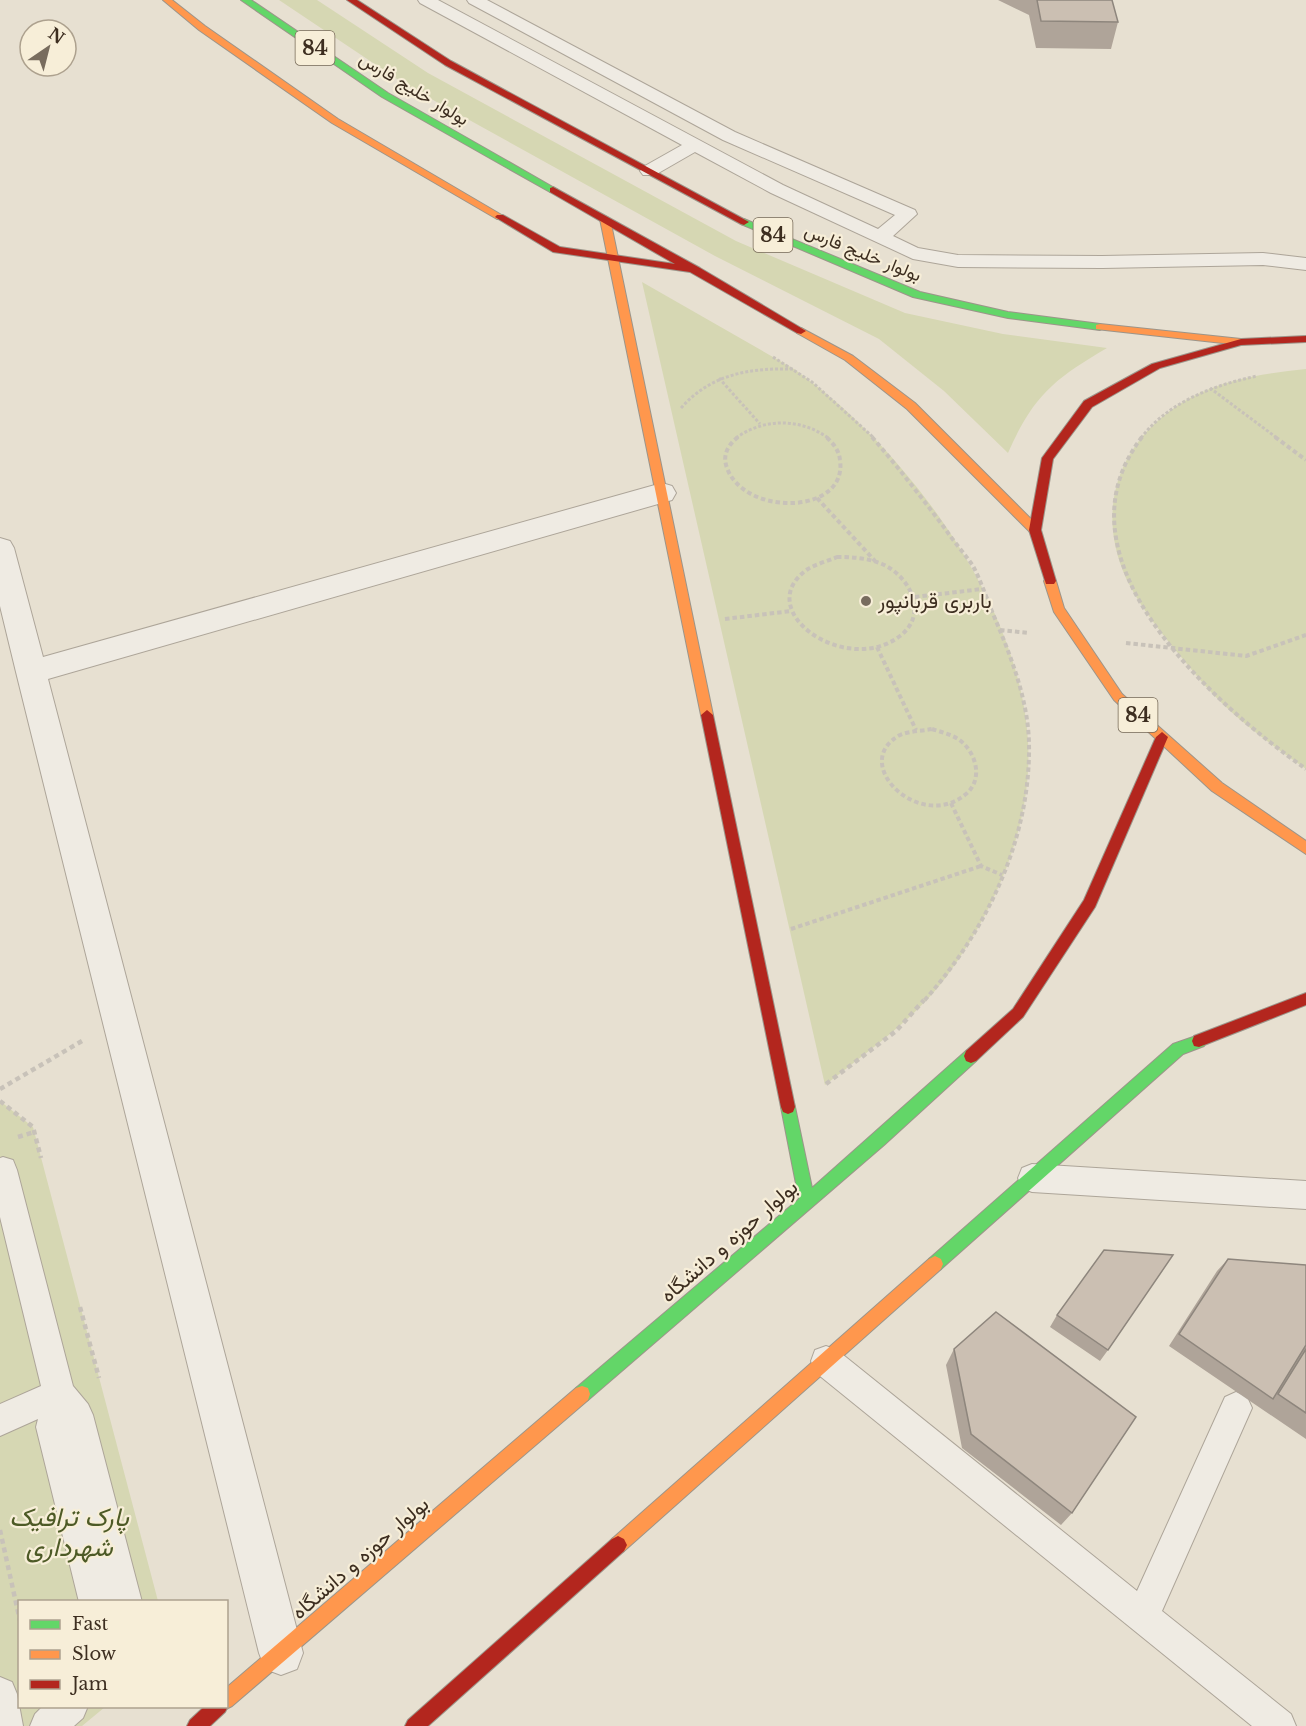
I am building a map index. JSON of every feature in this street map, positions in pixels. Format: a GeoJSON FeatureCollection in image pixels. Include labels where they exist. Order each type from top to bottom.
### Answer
{"type":"FeatureCollection","features":[{"type":"Feature","properties":{"kind":"main road"},"geometry":{"type":"LineString","coordinates":[[167,0],[202,28],[335,121],[557,250],[696,270]]}},
{"type":"Feature","properties":{"kind":"main road","name":"بولوار خلیج فارس"},"geometry":{"type":"LineString","coordinates":[[245,0],[385,95],[849,358],[911,406],[1035,530]]}},
{"type":"Feature","properties":{"kind":"main road","name":"بولوار خلیج فارس"},"geometry":{"type":"LineString","coordinates":[[351,0],[448,63],[754,227],[917,295],[1008,315],[1135,332],[1241,342]]}},
{"type":"Feature","properties":{"kind":"main road"},"geometry":{"type":"LineString","coordinates":[[605,219],[807,1201]]}},
{"type":"Feature","properties":{"kind":"main road","name":"84"},"geometry":{"type":"LineString","coordinates":[[1306,339],[1241,342],[1156,366],[1088,404],[1048,458],[1035,530],[1058,609],[1118,697],[1217,788],[1306,848]]}},
{"type":"Feature","properties":{"kind":"main road","name":"بولوار حوزه و دانشگاه"},"geometry":{"type":"LineString","coordinates":[[228,1698],[879,1140],[1018,1013],[1090,903],[1162,737]]}},
{"type":"Feature","properties":{"kind":"main road"},"geometry":{"type":"LineString","coordinates":[[414,1726],[1178,1049],[1306,999]]}},
{"type":"Feature","properties":{"kind":"main road"},"geometry":{"type":"LineString","coordinates":[[196,1726],[218,1708]]}},
{"type":"Feature","properties":{"kind":"street"},"geometry":{"type":"LineString","coordinates":[[32,672],[662,493]]}},
{"type":"Feature","properties":{"kind":"street"},"geometry":{"type":"LineString","coordinates":[[0,548],[281,1653]]}},
{"type":"Feature","properties":{"kind":"lane"},"geometry":{"type":"LineString","coordinates":[[426,0],[777,189],[913,253],[957,261],[1102,262],[1263,259],[1306,264]]}},
{"type":"Feature","properties":{"kind":"lane"},"geometry":{"type":"LineString","coordinates":[[475,0],[729,136],[908,214],[879,237]]}},
{"type":"Feature","properties":{"kind":"lane"},"geometry":{"type":"LineString","coordinates":[[649,171],[694,145]]}},
{"type":"Feature","properties":{"kind":"lane"},"geometry":{"type":"LineString","coordinates":[[0,1171],[3,1170],[58,1394],[52,1426],[96,1600]]}},
{"type":"Feature","properties":{"kind":"lane"},"geometry":{"type":"LineString","coordinates":[[1032,1178],[1306,1195]]}},
{"type":"Feature","properties":{"kind":"lane"},"geometry":{"type":"LineString","coordinates":[[826,1361],[1279,1726]]}},
{"type":"Feature","properties":{"kind":"lane"},"geometry":{"type":"LineString","coordinates":[[0,1420],[58,1394]]}},
{"type":"Feature","properties":{"kind":"lane"},"geometry":{"type":"LineString","coordinates":[[58,1394],[77,1415],[124,1600]]}},
{"type":"Feature","properties":{"kind":"lane"},"geometry":{"type":"LineString","coordinates":[[1143,1617],[1236,1408]]}},
{"type":"Feature","properties":{"kind":"lane"},"geometry":{"type":"LineString","coordinates":[[47,1726],[70,1708]]}},
{"type":"Feature","properties":{"kind":"path"},"geometry":{"type":"LineString","coordinates":[[767,353],[812,382],[864,428],[901,470],[973,567],[1011,657],[1023,700],[1029,742],[1026,794],[1014,848],[989,909],[948,974],[896,1031],[825,1085],[823,1074]]}},
{"type":"Feature","properties":{"kind":"path"},"geometry":{"type":"LineString","coordinates":[[1173,361],[1306,460]]}},
{"type":"Feature","properties":{"kind":"path"},"geometry":{"type":"LineString","coordinates":[[678,417],[682,407],[697,390],[719,378],[742,370],[794,369]]}},
{"type":"Feature","properties":{"kind":"path"},"geometry":{"type":"LineString","coordinates":[[1267,374],[1211,389],[1173,408],[1154,423],[1138,440],[1125,460],[1117,481],[1112,527],[1126,577],[1139,602],[1174,648],[1211,692],[1272,745],[1306,769]]}},
{"type":"Feature","properties":{"kind":"path"},"geometry":{"type":"LineString","coordinates":[[719,378],[760,424]]}},
{"type":"Feature","properties":{"kind":"path"},"geometry":{"type":"LineString","coordinates":[[782,422],[802,425],[821,433],[835,445],[842,459],[841,474],[833,488],[817,498],[799,503],[779,504],[743,492],[731,480],[724,467],[725,454],[732,441],[744,431],[760,424],[782,422]]}},
{"type":"Feature","properties":{"kind":"path"},"geometry":{"type":"LineString","coordinates":[[817,498],[875,561]]}},
{"type":"Feature","properties":{"kind":"path"},"geometry":{"type":"LineString","coordinates":[[837,557],[856,557],[875,561],[893,569],[907,582],[915,597],[916,609],[913,622],[904,633],[877,647],[856,650],[834,647],[814,638],[800,626],[791,611],[789,596],[793,582],[804,571],[819,562],[837,557]]}},
{"type":"Feature","properties":{"kind":"path"},"geometry":{"type":"LineString","coordinates":[[915,597],[983,589]]}},
{"type":"Feature","properties":{"kind":"path"},"geometry":{"type":"LineString","coordinates":[[719,620],[791,611]]}},
{"type":"Feature","properties":{"kind":"path"},"geometry":{"type":"LineString","coordinates":[[1000,630],[1246,656],[1306,635]]}},
{"type":"Feature","properties":{"kind":"path"},"geometry":{"type":"LineString","coordinates":[[877,647],[916,730]]}},
{"type":"Feature","properties":{"kind":"path"},"geometry":{"type":"LineString","coordinates":[[932,729],[960,740],[971,751],[978,775],[973,787],[964,796],[951,803],[934,806],[915,803],[900,795],[888,783],[881,770],[882,756],[888,743],[901,734],[916,730],[932,729]]}},
{"type":"Feature","properties":{"kind":"path"},"geometry":{"type":"LineString","coordinates":[[951,803],[981,866],[1002,875]]}},
{"type":"Feature","properties":{"kind":"path"},"geometry":{"type":"LineString","coordinates":[[787,918],[789,930],[981,866]]}},
{"type":"Feature","properties":{"kind":"path"},"geometry":{"type":"LineString","coordinates":[[0,1089],[119,1019]]}},
{"type":"Feature","properties":{"kind":"path"},"geometry":{"type":"LineString","coordinates":[[0,1530],[18,1612]]}},
{"type":"Feature","properties":{"kind":"green space"},"geometry":{"type":"Polygon","coordinates":[[[279,0],[317,0],[428,73],[736,241],[905,313],[1003,334],[1107,348],[1073,369],[1047,391],[1027,417],[1008,453],[944,391],[879,339],[715,256],[406,85],[279,0]]]}},
{"type":"Feature","properties":{"kind":"green space"},"geometry":{"type":"Polygon","coordinates":[[[642,282],[794,369],[836,402],[876,440],[915,484],[950,532],[980,583],[1004,635],[1020,688],[1028,741],[1028,772],[1018,833],[996,893],[966,948],[936,989],[891,1033],[825,1085],[642,282]]]}},
{"type":"Feature","properties":{"kind":"green space"},"geometry":{"type":"Polygon","coordinates":[[[1306,369],[1306,769],[1232,713],[1200,680],[1153,622],[1126,578],[1116,550],[1112,523],[1114,497],[1121,472],[1133,449],[1150,428],[1171,410],[1196,395],[1222,384],[1306,369]]]}},
{"type":"Feature","properties":{"kind":"green space","name":"پارک ترافیک شهرداری"},"geometry":{"type":"Polygon","coordinates":[[[0,1101],[33,1127],[158,1600],[18,1600],[18,1708],[104,1708],[82,1726],[0,1726],[0,1101]]]}},
{"type":"Feature","properties":{"kind":"building"},"geometry":{"type":"Polygon","coordinates":[[[1037,0],[1112,0],[1118,22],[1041,21],[1037,0]]]}},
{"type":"Feature","properties":{"kind":"building"},"geometry":{"type":"Polygon","coordinates":[[[1104,1250],[1173,1255],[1108,1350],[1057,1315],[1104,1250]]]}},
{"type":"Feature","properties":{"kind":"building"},"geometry":{"type":"Polygon","coordinates":[[[1228,1259],[1306,1265],[1306,1345],[1273,1399],[1179,1334],[1228,1259]]]}},
{"type":"Feature","properties":{"kind":"building"},"geometry":{"type":"Polygon","coordinates":[[[996,1312],[1136,1417],[1072,1513],[971,1434],[954,1349],[996,1312]]]}},
{"type":"Feature","properties":{"kind":"building"},"geometry":{"type":"Polygon","coordinates":[[[1306,1349],[1306,1413],[1278,1394],[1306,1349]]]}},
{"type":"Feature","properties":{"kind":"traffic: fast"},"geometry":{"type":"LineString","coordinates":[[245,0],[385,95],[553,190]]}},
{"type":"Feature","properties":{"kind":"traffic: fast"},"geometry":{"type":"LineString","coordinates":[[744,222],[917,295],[1008,315],[1100,327]]}},
{"type":"Feature","properties":{"kind":"traffic: fast"},"geometry":{"type":"LineString","coordinates":[[935,1264],[1178,1049],[1199,1041]]}},
{"type":"Feature","properties":{"kind":"traffic: fast"},"geometry":{"type":"LineString","coordinates":[[582,1394],[879,1140],[971,1056]]}},
{"type":"Feature","properties":{"kind":"traffic: fast"},"geometry":{"type":"LineString","coordinates":[[788,1107],[807,1201]]}},
{"type":"Feature","properties":{"kind":"traffic: slow"},"geometry":{"type":"LineString","coordinates":[[167,0],[202,28],[335,121],[500,217]]}},
{"type":"Feature","properties":{"kind":"traffic: slow"},"geometry":{"type":"LineString","coordinates":[[605,219],[707,715]]}},
{"type":"Feature","properties":{"kind":"traffic: slow"},"geometry":{"type":"LineString","coordinates":[[1100,327],[1241,342]]}},
{"type":"Feature","properties":{"kind":"traffic: slow"},"geometry":{"type":"LineString","coordinates":[[801,331],[849,358],[911,406],[1035,530]]}},
{"type":"Feature","properties":{"kind":"traffic: slow"},"geometry":{"type":"LineString","coordinates":[[1050,581],[1058,609],[1118,697],[1217,787],[1306,848]]}},
{"type":"Feature","properties":{"kind":"traffic: slow"},"geometry":{"type":"LineString","coordinates":[[618,1545],[935,1264]]}},
{"type":"Feature","properties":{"kind":"traffic: slow"},"geometry":{"type":"LineString","coordinates":[[228,1698],[582,1394]]}},
{"type":"Feature","properties":{"kind":"traffic: jam"},"geometry":{"type":"LineString","coordinates":[[351,0],[448,63],[744,222]]}},
{"type":"Feature","properties":{"kind":"traffic: jam"},"geometry":{"type":"LineString","coordinates":[[553,190],[801,331]]}},
{"type":"Feature","properties":{"kind":"traffic: jam"},"geometry":{"type":"LineString","coordinates":[[500,217],[557,250],[696,270]]}},
{"type":"Feature","properties":{"kind":"traffic: jam"},"geometry":{"type":"LineString","coordinates":[[1050,581],[1035,530],[1048,458],[1088,404],[1156,366],[1241,342],[1306,339]]}},
{"type":"Feature","properties":{"kind":"traffic: jam"},"geometry":{"type":"LineString","coordinates":[[707,715],[788,1107]]}},
{"type":"Feature","properties":{"kind":"traffic: jam"},"geometry":{"type":"LineString","coordinates":[[971,1056],[1018,1013],[1090,903],[1162,737]]}},
{"type":"Feature","properties":{"kind":"traffic: jam"},"geometry":{"type":"LineString","coordinates":[[1199,1041],[1306,999]]}},
{"type":"Feature","properties":{"kind":"traffic: jam"},"geometry":{"type":"LineString","coordinates":[[414,1726],[618,1545]]}},
{"type":"Feature","properties":{"kind":"traffic: jam"},"geometry":{"type":"LineString","coordinates":[[196,1726],[217,1708]]}},
{"type":"Feature","properties":{"kind":"place","name":"باربری قربانپور"},"geometry":{"type":"Point","coordinates":[866,601]}}]}
